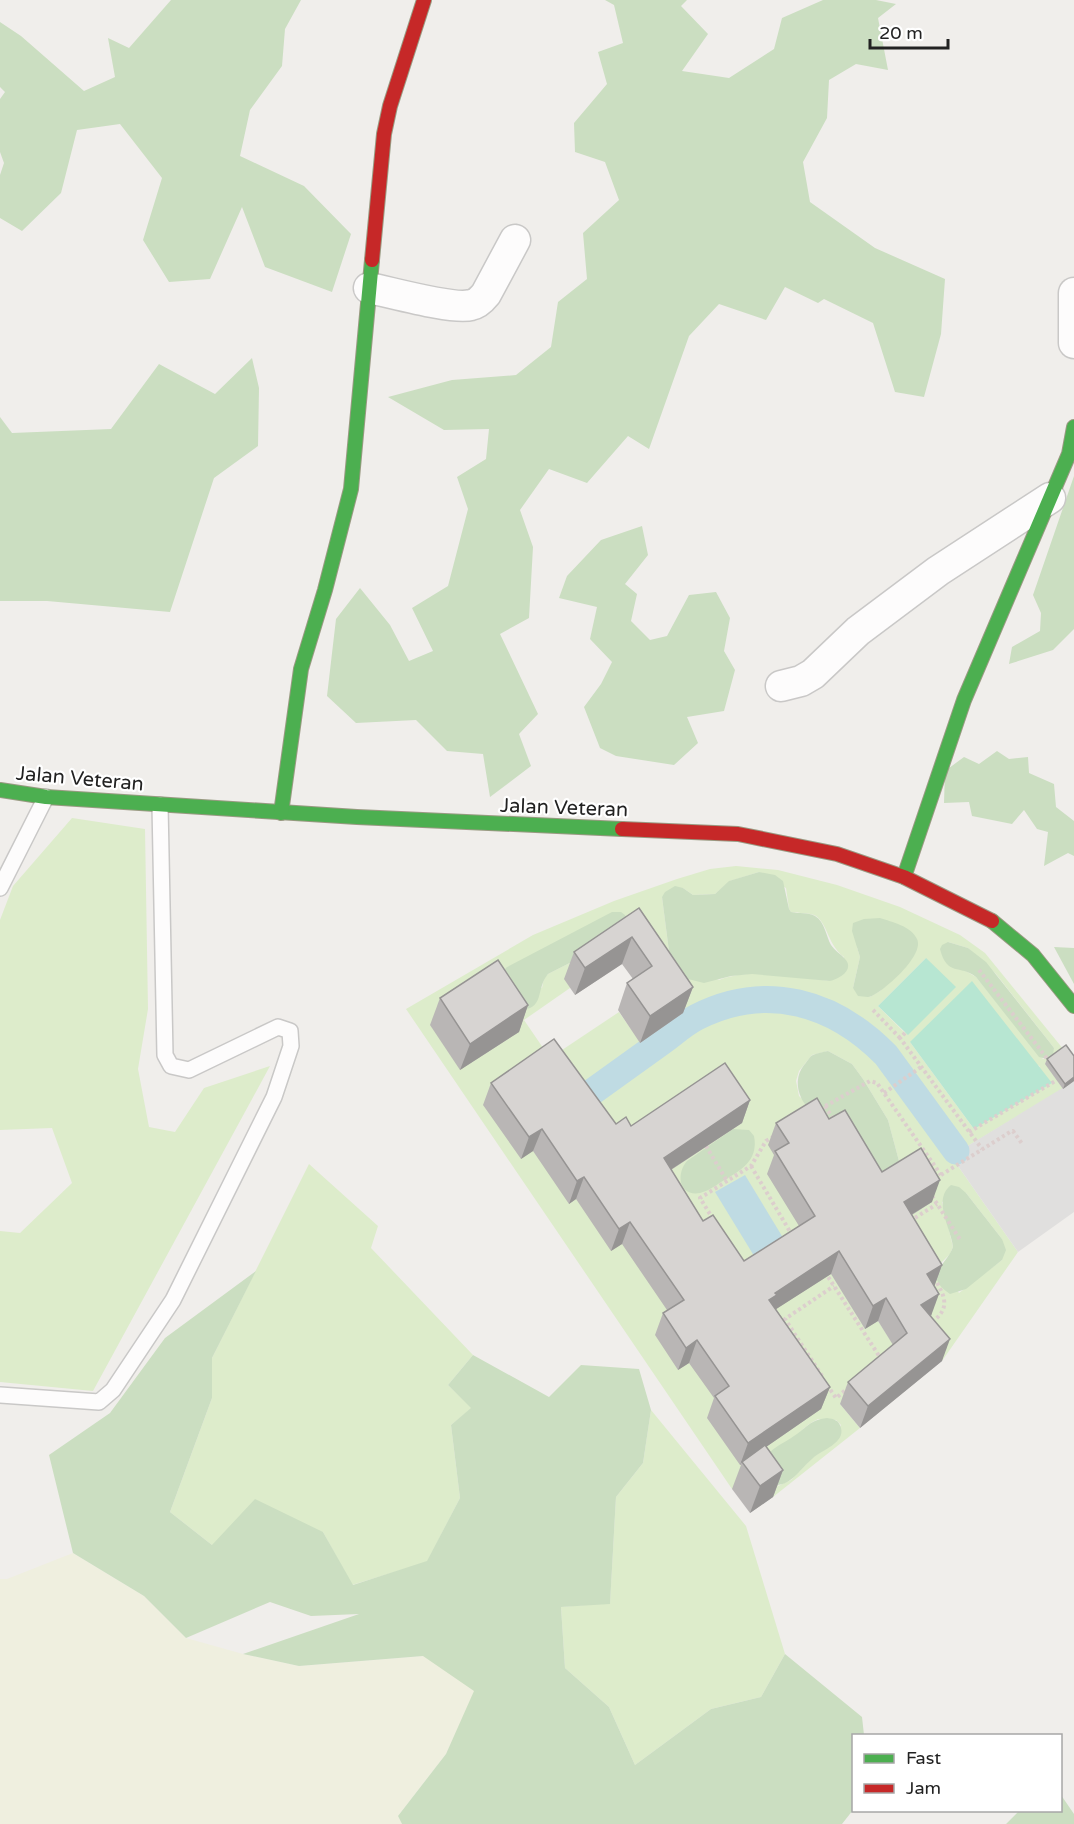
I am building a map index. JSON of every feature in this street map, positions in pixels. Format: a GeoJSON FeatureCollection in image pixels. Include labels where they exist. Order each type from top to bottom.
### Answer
{"type":"FeatureCollection","features":[{"type":"Feature","properties":{"kind":"street"},"geometry":{"type":"LineString","coordinates":[[281,813],[301,669],[326,590],[351,489],[386,125],[424,0]]}},
{"type":"Feature","properties":{"kind":"street"},"geometry":{"type":"LineString","coordinates":[[369,288],[453,305],[471,305],[482,300],[515,240]]}},
{"type":"Feature","properties":{"kind":"street"},"geometry":{"type":"LineString","coordinates":[[1074,293],[1074,343]]}},
{"type":"Feature","properties":{"kind":"street"},"geometry":{"type":"LineString","coordinates":[[904,877],[964,700],[1069,454],[1074,427]]}},
{"type":"Feature","properties":{"kind":"street"},"geometry":{"type":"LineString","coordinates":[[781,686],[801,681],[813,674],[858,631],[938,571],[1050,498]]}},
{"type":"Feature","properties":{"kind":"street","name":"Jalan Veteran"},"geometry":{"type":"LineString","coordinates":[[0,790],[46,797],[281,813],[738,834],[837,854],[904,877],[992,921],[1033,955],[1074,1006]]}},
{"type":"Feature","properties":{"kind":"lane"},"geometry":{"type":"LineString","coordinates":[[0,888],[46,797]]}},
{"type":"Feature","properties":{"kind":"lane"},"geometry":{"type":"LineString","coordinates":[[0,1395],[99,1402],[113,1390],[173,1300],[274,1097],[291,1046],[290,1031],[278,1027],[189,1070],[171,1066],[165,1055],[160,805]]}},
{"type":"Feature","properties":{"kind":"path"},"geometry":{"type":"LineString","coordinates":[[979,970],[1049,1061]]}},
{"type":"Feature","properties":{"kind":"path"},"geometry":{"type":"LineString","coordinates":[[873,1010],[900,1038],[981,1150]]}},
{"type":"Feature","properties":{"kind":"path"},"geometry":{"type":"LineString","coordinates":[[900,1038],[905,1033]]}},
{"type":"Feature","properties":{"kind":"path"},"geometry":{"type":"LineString","coordinates":[[884,1093],[921,1067]]}},
{"type":"Feature","properties":{"kind":"path"},"geometry":{"type":"LineString","coordinates":[[969,1132],[1057,1080]]}},
{"type":"Feature","properties":{"kind":"path"},"geometry":{"type":"LineString","coordinates":[[815,1112],[870,1081],[877,1083],[941,1175]]}},
{"type":"Feature","properties":{"kind":"path"},"geometry":{"type":"LineString","coordinates":[[825,1106],[837,1124]]}},
{"type":"Feature","properties":{"kind":"path"},"geometry":{"type":"LineString","coordinates":[[934,1180],[1013,1131],[1023,1145]]}},
{"type":"Feature","properties":{"kind":"path"},"geometry":{"type":"LineString","coordinates":[[718,1227],[700,1198],[751,1166],[766,1141],[776,1135]]}},
{"type":"Feature","properties":{"kind":"path"},"geometry":{"type":"LineString","coordinates":[[706,1146],[727,1181]]}},
{"type":"Feature","properties":{"kind":"path"},"geometry":{"type":"LineString","coordinates":[[751,1166],[792,1236]]}},
{"type":"Feature","properties":{"kind":"path"},"geometry":{"type":"LineString","coordinates":[[929,1190],[961,1241]]}},
{"type":"Feature","properties":{"kind":"path"},"geometry":{"type":"LineString","coordinates":[[902,1226],[937,1204]]}},
{"type":"Feature","properties":{"kind":"path"},"geometry":{"type":"LineString","coordinates":[[823,1269],[882,1360]]}},
{"type":"Feature","properties":{"kind":"path"},"geometry":{"type":"LineString","coordinates":[[925,1328],[942,1314],[944,1307],[944,1296],[931,1273]]}},
{"type":"Feature","properties":{"kind":"path"},"geometry":{"type":"LineString","coordinates":[[834,1286],[785,1319],[836,1398],[851,1386]]}},
{"type":"Feature","properties":{"kind":"path"},"geometry":{"type":"LineString","coordinates":[[874,1366],[891,1353]]}},
{"type":"Feature","properties":{"kind":"path"},"geometry":{"type":"LineString","coordinates":[[803,1365],[811,1359]]}},
{"type":"Feature","properties":{"kind":"green space"},"geometry":{"type":"Polygon","coordinates":[[[171,0],[301,0],[285,29],[282,66],[250,110],[240,156],[304,186],[351,234],[332,292],[265,267],[242,207],[210,279],[169,282],[143,240],[162,178],[120,124],[77,130],[61,193],[22,231],[0,218],[0,175],[4,163],[0,152],[0,99],[5,92],[0,87],[0,22],[21,36],[84,91],[115,77],[108,38],[129,48],[171,0]]]}},
{"type":"Feature","properties":{"kind":"green space"},"geometry":{"type":"Polygon","coordinates":[[[605,0],[687,0],[681,6],[708,34],[682,71],[729,78],[774,49],[782,18],[823,0],[876,0],[896,4],[878,18],[888,70],[856,64],[829,80],[827,118],[803,162],[810,202],[875,248],[945,279],[941,334],[924,397],[895,392],[873,323],[824,299],[818,303],[785,287],[766,320],[719,304],[689,336],[649,449],[628,436],[587,483],[549,469],[520,510],[533,547],[529,618],[500,634],[538,714],[519,734],[531,766],[490,797],[483,754],[447,751],[416,720],[356,723],[327,696],[336,619],[360,588],[390,625],[409,661],[433,651],[412,608],[448,586],[468,509],[457,477],[486,459],[489,429],[444,430],[388,397],[452,380],[516,375],[551,347],[558,302],[587,279],[583,233],[619,200],[605,162],[575,152],[574,123],[607,84],[598,52],[623,43],[614,5],[605,0]]]}},
{"type":"Feature","properties":{"kind":"green space"},"geometry":{"type":"Polygon","coordinates":[[[252,358],[259,388],[258,446],[214,478],[170,612],[47,601],[0,601],[0,417],[12,433],[111,429],[159,364],[215,394],[252,358]]]}},
{"type":"Feature","properties":{"kind":"green space"},"geometry":{"type":"Polygon","coordinates":[[[1074,476],[1074,629],[1053,650],[1009,664],[1012,647],[1040,631],[1041,613],[1033,595],[1074,476]]]}},
{"type":"Feature","properties":{"kind":"green space"},"geometry":{"type":"Polygon","coordinates":[[[642,526],[648,555],[625,584],[637,594],[631,621],[650,640],[667,636],[689,595],[716,592],[730,618],[724,651],[735,670],[724,711],[687,717],[698,743],[674,765],[616,756],[600,748],[584,707],[601,684],[612,662],[590,639],[597,607],[559,598],[567,576],[601,540],[642,526]]]}},
{"type":"Feature","properties":{"kind":"green space"},"geometry":{"type":"Polygon","coordinates":[[[997,751],[1009,759],[1028,757],[1029,773],[1054,784],[1056,807],[1074,821],[1074,856],[1068,853],[1044,866],[1048,832],[1037,829],[1024,810],[1012,824],[972,816],[969,802],[944,803],[945,771],[964,757],[979,764],[997,751]]]}},
{"type":"Feature","properties":{"kind":"green space"},"geometry":{"type":"Polygon","coordinates":[[[72,818],[145,829],[148,1009],[138,1069],[149,1127],[175,1132],[204,1088],[270,1066],[93,1391],[0,1382],[0,1231],[20,1233],[72,1183],[52,1128],[0,1130],[0,920],[13,886],[72,818]]]}},
{"type":"Feature","properties":{"kind":"green space"},"geometry":{"type":"Polygon","coordinates":[[[736,866],[778,870],[837,885],[900,907],[960,935],[985,953],[1064,1050],[1045,1063],[1063,1089],[951,1156],[1018,1252],[942,1361],[922,1338],[840,1404],[860,1428],[773,1497],[755,1472],[732,1489],[406,1009],[533,935],[614,901],[710,869],[736,866]],[[759,872],[730,881],[715,894],[693,895],[683,888],[662,897],[670,959],[719,980],[732,976],[760,974],[830,981],[844,957],[816,916],[791,912],[786,888],[759,872]],[[629,935],[570,988],[524,1020],[550,1058],[619,1012],[640,1042],[629,935]],[[613,941],[507,967],[542,988],[544,978],[548,974],[613,941]],[[948,942],[964,970],[976,977],[1043,1059],[1050,1058],[1054,1048],[996,974],[968,948],[948,942]],[[857,947],[860,957],[853,988],[870,997],[901,972],[857,947]],[[926,958],[878,1006],[905,1033],[926,958]],[[910,1042],[974,1129],[1040,1066],[910,1042]],[[828,1051],[812,1055],[799,1071],[796,1081],[799,1096],[822,1118],[830,1118],[899,1161],[888,1120],[852,1064],[828,1051]],[[781,1165],[807,1239],[718,1345],[769,1333],[761,1306],[827,1267],[865,1328],[878,1321],[891,1341],[930,1316],[781,1165]],[[966,1193],[942,1202],[953,1247],[941,1263],[959,1293],[1002,1260],[1002,1239],[966,1193]],[[818,1419],[801,1431],[790,1447],[778,1486],[791,1480],[813,1457],[830,1446],[841,1425],[836,1420],[818,1419]]]}},
{"type":"Feature","properties":{"kind":"green space"},"geometry":{"type":"Polygon","coordinates":[[[759,872],[775,875],[783,881],[791,912],[809,914],[818,919],[831,945],[848,963],[845,973],[830,981],[752,974],[731,976],[704,983],[680,977],[670,959],[662,897],[665,892],[675,886],[693,895],[715,894],[729,881],[759,872]]]}},
{"type":"Feature","properties":{"kind":"green space"},"geometry":{"type":"Polygon","coordinates":[[[612,912],[621,912],[628,923],[613,941],[548,974],[536,1003],[527,1009],[518,1010],[500,974],[507,967],[612,912]]]}},
{"type":"Feature","properties":{"kind":"green space"},"geometry":{"type":"Polygon","coordinates":[[[880,918],[901,925],[910,931],[917,939],[918,946],[910,962],[886,987],[870,997],[858,996],[853,988],[860,957],[852,931],[853,923],[864,919],[880,918]]]}},
{"type":"Feature","properties":{"kind":"green space"},"geometry":{"type":"Polygon","coordinates":[[[948,942],[968,948],[986,962],[1054,1048],[1053,1055],[1047,1059],[1039,1057],[976,977],[950,967],[946,963],[940,949],[948,942]]]}},
{"type":"Feature","properties":{"kind":"green space"},"geometry":{"type":"Polygon","coordinates":[[[1054,947],[1074,948],[1074,984],[1054,947]]]}},
{"type":"Feature","properties":{"kind":"green space"},"geometry":{"type":"Polygon","coordinates":[[[926,958],[956,987],[908,1035],[878,1006],[926,958]]]}},
{"type":"Feature","properties":{"kind":"green space"},"geometry":{"type":"Polygon","coordinates":[[[972,981],[1052,1083],[974,1129],[910,1042],[972,981]]]}},
{"type":"Feature","properties":{"kind":"green space"},"geometry":{"type":"Polygon","coordinates":[[[828,1051],[852,1064],[888,1120],[899,1161],[894,1170],[887,1175],[878,1172],[830,1118],[813,1112],[802,1099],[798,1082],[799,1073],[812,1056],[828,1051]]]}},
{"type":"Feature","properties":{"kind":"green space"},"geometry":{"type":"Polygon","coordinates":[[[733,1129],[749,1130],[754,1136],[755,1145],[751,1159],[735,1174],[709,1190],[700,1193],[688,1192],[681,1178],[681,1172],[687,1161],[733,1129]]]}},
{"type":"Feature","properties":{"kind":"green space"},"geometry":{"type":"Polygon","coordinates":[[[309,1164],[378,1226],[371,1248],[473,1355],[448,1385],[472,1408],[451,1425],[460,1498],[427,1562],[352,1585],[323,1532],[212,1545],[170,1512],[212,1398],[212,1358],[309,1164]]]}},
{"type":"Feature","properties":{"kind":"green space"},"geometry":{"type":"Polygon","coordinates":[[[951,1185],[959,1187],[966,1193],[1002,1239],[1006,1250],[1002,1260],[966,1289],[950,1294],[942,1287],[937,1276],[938,1270],[953,1247],[943,1206],[943,1198],[951,1185]]]}},
{"type":"Feature","properties":{"kind":"green space"},"geometry":{"type":"Polygon","coordinates":[[[256,1271],[212,1358],[212,1398],[170,1512],[212,1545],[255,1499],[323,1532],[353,1585],[427,1561],[460,1498],[451,1425],[471,1408],[448,1385],[473,1355],[549,1397],[581,1365],[639,1369],[651,1410],[643,1463],[616,1497],[610,1604],[561,1607],[565,1668],[609,1707],[635,1765],[711,1709],[761,1697],[785,1654],[862,1717],[864,1734],[852,1734],[852,1811],[842,1824],[402,1824],[398,1816],[446,1754],[474,1691],[423,1656],[299,1666],[243,1654],[359,1614],[311,1616],[270,1602],[186,1638],[144,1596],[73,1553],[49,1455],[110,1413],[165,1338],[256,1271]]]}},
{"type":"Feature","properties":{"kind":"green space"},"geometry":{"type":"Polygon","coordinates":[[[651,1410],[746,1526],[785,1654],[761,1697],[711,1709],[635,1765],[609,1707],[565,1668],[561,1607],[610,1603],[616,1497],[643,1463],[651,1410]]]}},
{"type":"Feature","properties":{"kind":"green space"},"geometry":{"type":"Polygon","coordinates":[[[827,1418],[839,1423],[840,1438],[813,1458],[791,1480],[775,1485],[767,1455],[812,1422],[827,1418]]]}},
{"type":"Feature","properties":{"kind":"green space"},"geometry":{"type":"Polygon","coordinates":[[[73,1553],[144,1596],[186,1638],[243,1654],[299,1666],[424,1656],[475,1691],[446,1754],[398,1816],[402,1824],[0,1824],[0,1579],[7,1579],[73,1553]]]}},
{"type":"Feature","properties":{"kind":"green space"},"geometry":{"type":"Polygon","coordinates":[[[1062,1796],[1074,1814],[1074,1824],[1006,1824],[1018,1812],[1062,1812],[1062,1796]]]}},
{"type":"Feature","properties":{"kind":"shaded area"},"geometry":{"type":"Polygon","coordinates":[[[1074,1081],[1074,1212],[1018,1252],[951,1156],[1074,1081]]]}},
{"type":"Feature","properties":{"kind":"water"},"geometry":{"type":"Polygon","coordinates":[[[745,1175],[788,1246],[759,1264],[715,1192],[745,1175]]]}},
{"type":"Feature","properties":{"kind":"building"},"geometry":{"type":"Polygon","coordinates":[[[639,908],[693,987],[650,1016],[627,983],[652,966],[632,937],[585,968],[574,952],[639,908]]]}},
{"type":"Feature","properties":{"kind":"building"},"geometry":{"type":"Polygon","coordinates":[[[498,960],[528,1005],[470,1044],[440,998],[498,960]]]}},
{"type":"Feature","properties":{"kind":"building"},"geometry":{"type":"Polygon","coordinates":[[[554,1039],[616,1124],[626,1117],[631,1126],[725,1063],[750,1100],[664,1158],[703,1221],[713,1215],[744,1261],[815,1216],[775,1151],[789,1143],[776,1123],[817,1098],[829,1119],[845,1110],[882,1172],[921,1148],[940,1180],[904,1202],[942,1265],[927,1274],[939,1294],[921,1305],[950,1339],[868,1406],[848,1382],[907,1333],[886,1298],[873,1306],[839,1251],[775,1293],[777,1295],[769,1300],[830,1387],[748,1443],[715,1396],[729,1386],[697,1340],[686,1348],[663,1313],[684,1300],[630,1222],[619,1229],[584,1177],[577,1181],[542,1129],[529,1137],[491,1083],[554,1039]]]}},
{"type":"Feature","properties":{"kind":"building"},"geometry":{"type":"Polygon","coordinates":[[[1066,1045],[1074,1056],[1074,1077],[1065,1084],[1047,1059],[1066,1045]]]}},
{"type":"Feature","properties":{"kind":"building"},"geometry":{"type":"Polygon","coordinates":[[[765,1445],[783,1470],[760,1486],[742,1462],[765,1445]]]}},
{"type":"Feature","properties":{"kind":"waterway"},"geometry":{"type":"LineString","coordinates":[[592,1092],[697,1017],[723,1006],[748,1001],[773,1000],[798,1003],[822,1010],[844,1022],[886,1055],[956,1151]]}},
{"type":"Feature","properties":{"kind":"traffic: fast"},"geometry":{"type":"LineString","coordinates":[[281,813],[301,669],[325,590],[351,489],[372,260]]}},
{"type":"Feature","properties":{"kind":"traffic: fast"},"geometry":{"type":"LineString","coordinates":[[904,877],[964,700],[1069,454],[1074,427]]}},
{"type":"Feature","properties":{"kind":"traffic: fast"},"geometry":{"type":"LineString","coordinates":[[0,790],[46,797],[357,817],[622,829]]}},
{"type":"Feature","properties":{"kind":"traffic: fast"},"geometry":{"type":"LineString","coordinates":[[992,921],[1033,955],[1074,1006]]}},
{"type":"Feature","properties":{"kind":"traffic: jam"},"geometry":{"type":"LineString","coordinates":[[372,260],[384,134],[390,106],[424,0]]}},
{"type":"Feature","properties":{"kind":"traffic: jam"},"geometry":{"type":"LineString","coordinates":[[622,829],[738,834],[837,854],[904,877],[992,921]]}}]}
